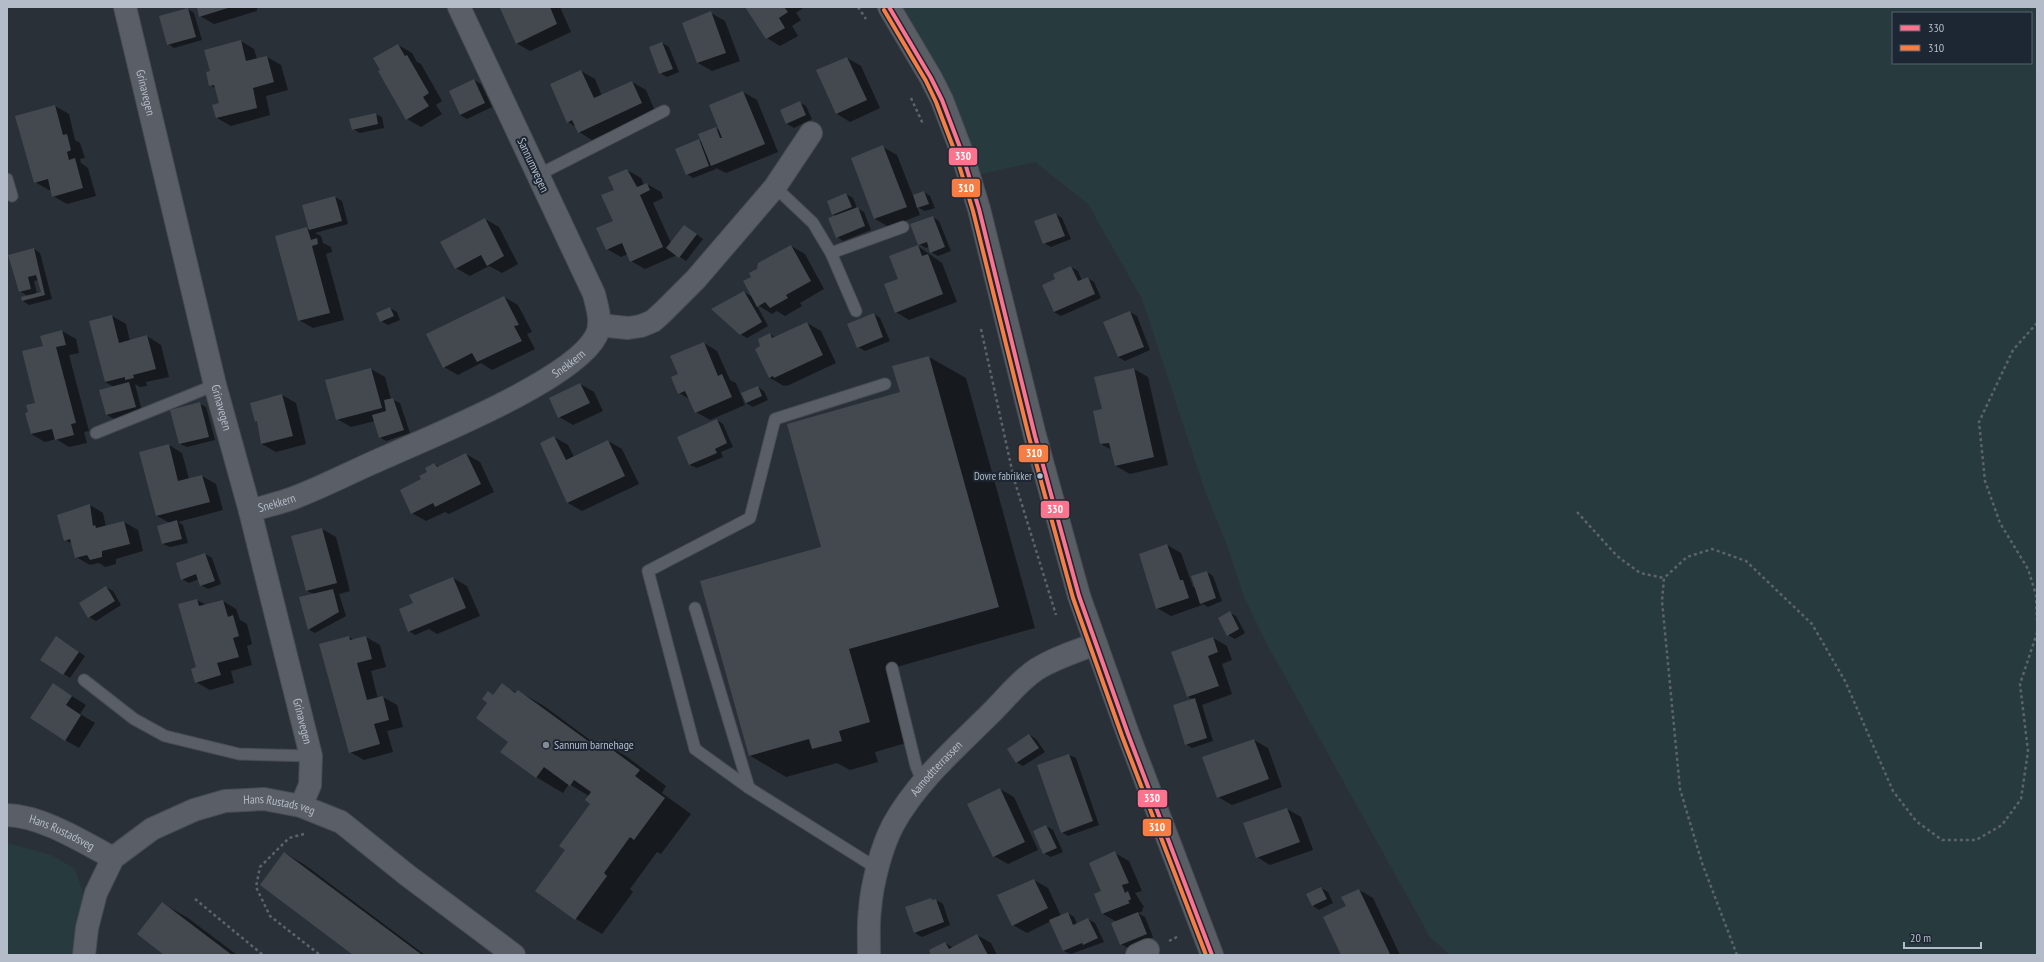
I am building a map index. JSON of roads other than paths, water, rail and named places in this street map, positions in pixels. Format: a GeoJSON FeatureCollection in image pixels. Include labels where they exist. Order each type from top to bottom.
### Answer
{"type":"FeatureCollection","features":[{"type":"Feature","properties":{"kind":"main road"},"geometry":{"type":"LineString","coordinates":[[889,7],[921,59],[936,89],[961,150],[979,209],[1068,558],[1096,644],[1212,955]]}},
{"type":"Feature","properties":{"kind":"street","name":"Grinavegen"},"geometry":{"type":"LineString","coordinates":[[126,7],[215,385],[250,511],[311,756],[310,785],[301,806]]}},
{"type":"Feature","properties":{"kind":"street","name":"Sannumvegen"},"geometry":{"type":"LineString","coordinates":[[460,7],[594,294],[598,311],[599,325]]}},
{"type":"Feature","properties":{"kind":"street"},"geometry":{"type":"LineString","coordinates":[[599,325],[628,328],[641,326],[653,321],[696,279],[775,187],[811,133]]}},
{"type":"Feature","properties":{"kind":"street","name":"Snekkern"},"geometry":{"type":"LineString","coordinates":[[250,511],[295,497],[440,432],[526,391],[576,358],[589,347],[597,335],[599,325]]}},
{"type":"Feature","properties":{"kind":"street","name":"Aamodtterrassen"},"geometry":{"type":"LineString","coordinates":[[869,955],[870,909],[878,869],[883,850],[893,826],[905,806],[923,783],[950,754],[1020,683],[1036,670],[1071,653],[1096,644]]}},
{"type":"Feature","properties":{"kind":"street","name":"Hans Rustads veg"},"geometry":{"type":"LineString","coordinates":[[84,955],[87,928],[96,893],[113,858],[152,829],[194,810],[225,801],[264,799],[301,806],[341,822],[514,955]]}},
{"type":"Feature","properties":{"kind":"street","name":"Hans Rustadsveg"},"geometry":{"type":"LineString","coordinates":[[7,815],[22,816],[74,838],[113,858]]}},
{"type":"Feature","properties":{"kind":"lane"},"geometry":{"type":"LineString","coordinates":[[538,175],[664,111]]}},
{"type":"Feature","properties":{"kind":"lane"},"geometry":{"type":"LineString","coordinates":[[7,179],[12,196]]}},
{"type":"Feature","properties":{"kind":"lane"},"geometry":{"type":"LineString","coordinates":[[775,187],[813,223],[831,253],[856,311]]}},
{"type":"Feature","properties":{"kind":"lane"},"geometry":{"type":"LineString","coordinates":[[831,253],[903,227]]}},
{"type":"Feature","properties":{"kind":"lane"},"geometry":{"type":"LineString","coordinates":[[878,869],[749,788],[695,749],[648,571],[750,518],[775,419],[885,384]]}},
{"type":"Feature","properties":{"kind":"lane"},"geometry":{"type":"LineString","coordinates":[[96,433],[215,385]]}},
{"type":"Feature","properties":{"kind":"lane"},"geometry":{"type":"LineString","coordinates":[[695,608],[749,788]]}},
{"type":"Feature","properties":{"kind":"lane"},"geometry":{"type":"LineString","coordinates":[[892,668],[916,766],[923,783]]}},
{"type":"Feature","properties":{"kind":"lane"},"geometry":{"type":"LineString","coordinates":[[84,680],[134,719],[165,736],[239,754],[311,756]]}},
{"type":"Feature","properties":{"kind":"place","name":"Dovre fabrikker"},"geometry":{"type":"Point","coordinates":[1040,476]}},
{"type":"Feature","properties":{"kind":"place","name":"Sannum barnehage"},"geometry":{"type":"Point","coordinates":[546,745]}}]}
